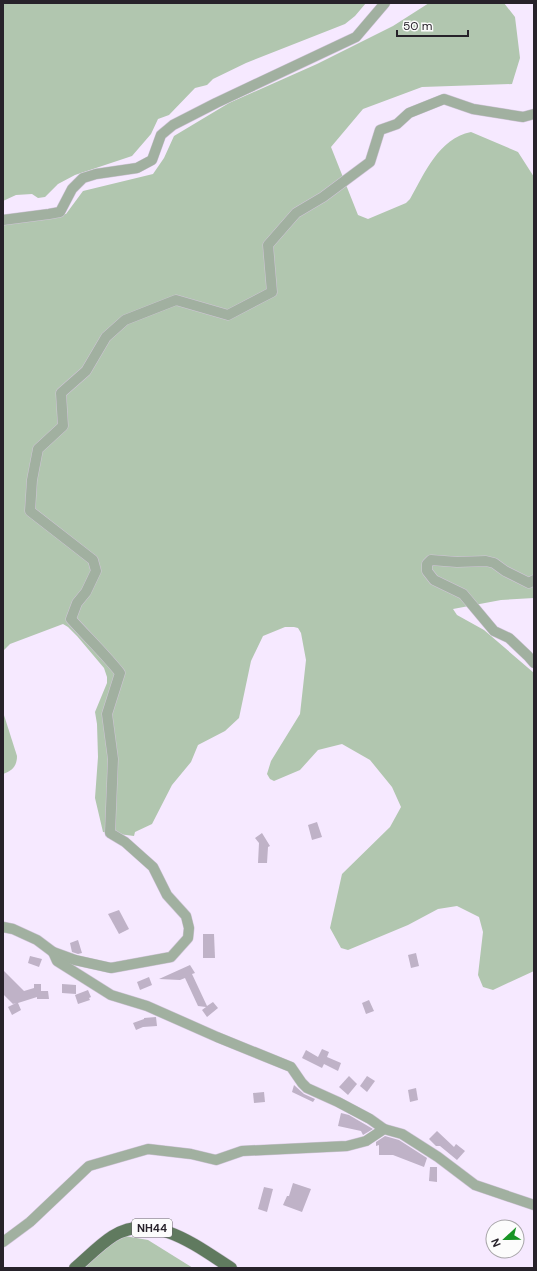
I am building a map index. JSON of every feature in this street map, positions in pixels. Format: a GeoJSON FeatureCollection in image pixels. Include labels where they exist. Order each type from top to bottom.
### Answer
{"type":"FeatureCollection","features":[{"type":"Feature","properties":{"kind":"main road","name":"NH44"},"geometry":{"type":"LineString","coordinates":[[75,1268],[114,1235],[130,1229],[143,1228],[160,1229],[181,1237],[231,1268]]}},
{"type":"Feature","properties":{"kind":"street"},"geometry":{"type":"LineString","coordinates":[[3,220],[60,212],[72,189],[83,178],[96,174],[137,168],[152,160],[161,135],[173,125],[356,37],[385,3]]}},
{"type":"Feature","properties":{"kind":"street"},"geometry":{"type":"LineString","coordinates":[[3,927],[13,929],[37,940],[53,952],[75,960],[111,968],[171,957],[188,938],[189,928],[186,916],[167,895],[153,867],[125,842],[110,833],[112,759],[107,714],[120,673],[106,655],[71,619],[77,603],[86,592],[96,571],[93,560],[30,511],[32,480],[38,450],[63,426],[61,393],[86,371],[106,338],[125,320],[176,300],[228,315],[272,292],[268,245],[296,213],[323,197],[370,162],[380,130],[397,124],[409,113],[444,99],[473,109],[523,117],[534,114]]}},
{"type":"Feature","properties":{"kind":"street"},"geometry":{"type":"LineString","coordinates":[[534,580],[529,583],[505,571],[494,562],[486,560],[457,562],[431,560],[427,564],[427,571],[434,580],[463,594],[494,631],[509,638],[528,656],[534,664]]}},
{"type":"Feature","properties":{"kind":"street"},"geometry":{"type":"LineString","coordinates":[[53,952],[57,961],[111,996],[147,1006],[291,1068],[307,1088],[370,1119],[384,1130],[402,1134],[438,1157],[475,1185],[534,1205]]}},
{"type":"Feature","properties":{"kind":"street"},"geometry":{"type":"LineString","coordinates":[[3,1242],[30,1222],[89,1166],[148,1149],[191,1154],[216,1160],[242,1151],[347,1146],[366,1141],[384,1130]]}},
{"type":"Feature","properties":{"kind":"green space"},"geometry":{"type":"Polygon","coordinates":[[[3,3],[366,3],[355,16],[345,24],[246,63],[213,79],[207,85],[195,88],[169,115],[158,119],[151,134],[132,156],[75,175],[58,184],[45,197],[38,198],[32,194],[16,195],[3,201],[3,3]]]}},
{"type":"Feature","properties":{"kind":"green space"},"geometry":{"type":"Polygon","coordinates":[[[429,3],[504,3],[515,17],[520,58],[512,84],[422,87],[363,109],[331,147],[358,215],[368,219],[406,203],[410,199],[427,168],[441,149],[460,136],[471,132],[518,152],[534,177],[534,598],[501,600],[453,609],[457,615],[484,630],[534,673],[534,971],[493,990],[483,987],[478,975],[483,932],[479,917],[457,906],[438,909],[408,925],[348,950],[341,948],[330,928],[342,874],[390,827],[401,807],[392,787],[370,760],[342,744],[318,750],[300,770],[274,781],[270,779],[267,774],[271,761],[300,714],[306,660],[301,633],[298,628],[285,627],[263,636],[251,661],[239,718],[225,731],[198,745],[191,762],[172,785],[152,824],[135,832],[134,836],[103,832],[95,798],[98,757],[95,712],[107,683],[104,668],[77,636],[63,624],[10,644],[3,651],[3,220],[66,214],[83,191],[153,174],[164,158],[174,136],[229,103],[317,64],[393,26],[429,3]]]}},
{"type":"Feature","properties":{"kind":"green space"},"geometry":{"type":"Polygon","coordinates":[[[3,712],[17,756],[16,763],[13,768],[3,774],[3,712]]]}},
{"type":"Feature","properties":{"kind":"green space"},"geometry":{"type":"Polygon","coordinates":[[[125,1236],[148,1240],[193,1268],[85,1268],[102,1245],[125,1236]]]}},
{"type":"Feature","properties":{"kind":"building"},"geometry":{"type":"Polygon","coordinates":[[[317,822],[322,837],[312,840],[308,825],[317,822]]]}},
{"type":"Feature","properties":{"kind":"building"},"geometry":{"type":"Polygon","coordinates":[[[262,833],[270,846],[268,847],[267,863],[258,863],[259,843],[255,838],[262,833]]]}},
{"type":"Feature","properties":{"kind":"building"},"geometry":{"type":"Polygon","coordinates":[[[119,910],[129,929],[119,934],[108,914],[119,910]]]}},
{"type":"Feature","properties":{"kind":"building"},"geometry":{"type":"Polygon","coordinates":[[[203,934],[214,934],[215,958],[203,958],[203,934]]]}},
{"type":"Feature","properties":{"kind":"building"},"geometry":{"type":"Polygon","coordinates":[[[78,940],[82,953],[78,954],[72,952],[70,943],[78,940]]]}},
{"type":"Feature","properties":{"kind":"building"},"geometry":{"type":"Polygon","coordinates":[[[416,953],[419,966],[411,968],[408,955],[416,953]]]}},
{"type":"Feature","properties":{"kind":"building"},"geometry":{"type":"Polygon","coordinates":[[[30,956],[42,959],[39,967],[28,963],[30,956]]]}},
{"type":"Feature","properties":{"kind":"building"},"geometry":{"type":"Polygon","coordinates":[[[190,965],[195,973],[192,974],[207,1006],[213,1002],[218,1008],[207,1017],[202,1010],[206,1007],[198,1006],[185,978],[180,980],[159,979],[190,965]]]}},
{"type":"Feature","properties":{"kind":"building"},"geometry":{"type":"Polygon","coordinates":[[[3,970],[24,991],[34,988],[34,984],[41,984],[41,991],[48,991],[49,999],[37,999],[37,997],[18,1003],[21,1010],[12,1015],[8,1007],[16,1003],[13,1004],[3,994],[3,970]]]}},
{"type":"Feature","properties":{"kind":"building"},"geometry":{"type":"Polygon","coordinates":[[[149,977],[152,985],[140,990],[137,982],[149,977]]]}},
{"type":"Feature","properties":{"kind":"building"},"geometry":{"type":"Polygon","coordinates":[[[62,984],[76,985],[76,994],[62,993],[62,984]]]}},
{"type":"Feature","properties":{"kind":"building"},"geometry":{"type":"Polygon","coordinates":[[[88,990],[91,997],[89,998],[90,1000],[78,1004],[75,995],[88,990]]]}},
{"type":"Feature","properties":{"kind":"building"},"geometry":{"type":"Polygon","coordinates":[[[369,1000],[374,1011],[366,1014],[362,1003],[369,1000]]]}},
{"type":"Feature","properties":{"kind":"building"},"geometry":{"type":"Polygon","coordinates":[[[156,1017],[157,1026],[143,1027],[136,1030],[133,1023],[144,1018],[156,1017]]]}},
{"type":"Feature","properties":{"kind":"building"},"geometry":{"type":"Polygon","coordinates":[[[322,1049],[329,1052],[327,1057],[341,1063],[338,1071],[324,1064],[322,1068],[302,1058],[306,1050],[318,1057],[322,1049]]]}},
{"type":"Feature","properties":{"kind":"building"},"geometry":{"type":"Polygon","coordinates":[[[349,1076],[357,1084],[348,1095],[339,1087],[349,1076]]]}},
{"type":"Feature","properties":{"kind":"building"},"geometry":{"type":"Polygon","coordinates":[[[367,1076],[375,1081],[367,1092],[360,1086],[367,1076]]]}},
{"type":"Feature","properties":{"kind":"building"},"geometry":{"type":"Polygon","coordinates":[[[294,1085],[304,1094],[315,1099],[313,1102],[292,1092],[294,1085]]]}},
{"type":"Feature","properties":{"kind":"building"},"geometry":{"type":"Polygon","coordinates":[[[416,1088],[418,1100],[410,1102],[408,1090],[416,1088]]]}},
{"type":"Feature","properties":{"kind":"building"},"geometry":{"type":"Polygon","coordinates":[[[264,1092],[265,1102],[254,1103],[253,1093],[264,1092]]]}},
{"type":"Feature","properties":{"kind":"building"},"geometry":{"type":"Polygon","coordinates":[[[341,1113],[349,1115],[373,1129],[363,1135],[361,1131],[338,1126],[341,1113]]]}},
{"type":"Feature","properties":{"kind":"building"},"geometry":{"type":"Polygon","coordinates":[[[437,1131],[454,1147],[456,1144],[465,1151],[457,1160],[440,1146],[436,1146],[429,1139],[437,1131]]]}},
{"type":"Feature","properties":{"kind":"building"},"geometry":{"type":"Polygon","coordinates":[[[385,1136],[399,1140],[427,1158],[424,1167],[393,1155],[379,1155],[379,1145],[376,1146],[376,1142],[385,1136]]]}},
{"type":"Feature","properties":{"kind":"building"},"geometry":{"type":"Polygon","coordinates":[[[430,1167],[437,1167],[437,1182],[429,1181],[430,1167]]]}},
{"type":"Feature","properties":{"kind":"building"},"geometry":{"type":"Polygon","coordinates":[[[293,1183],[311,1189],[302,1212],[283,1205],[287,1196],[289,1196],[293,1183]]]}},
{"type":"Feature","properties":{"kind":"building"},"geometry":{"type":"Polygon","coordinates":[[[264,1187],[273,1189],[267,1212],[258,1209],[264,1187]]]}}]}
